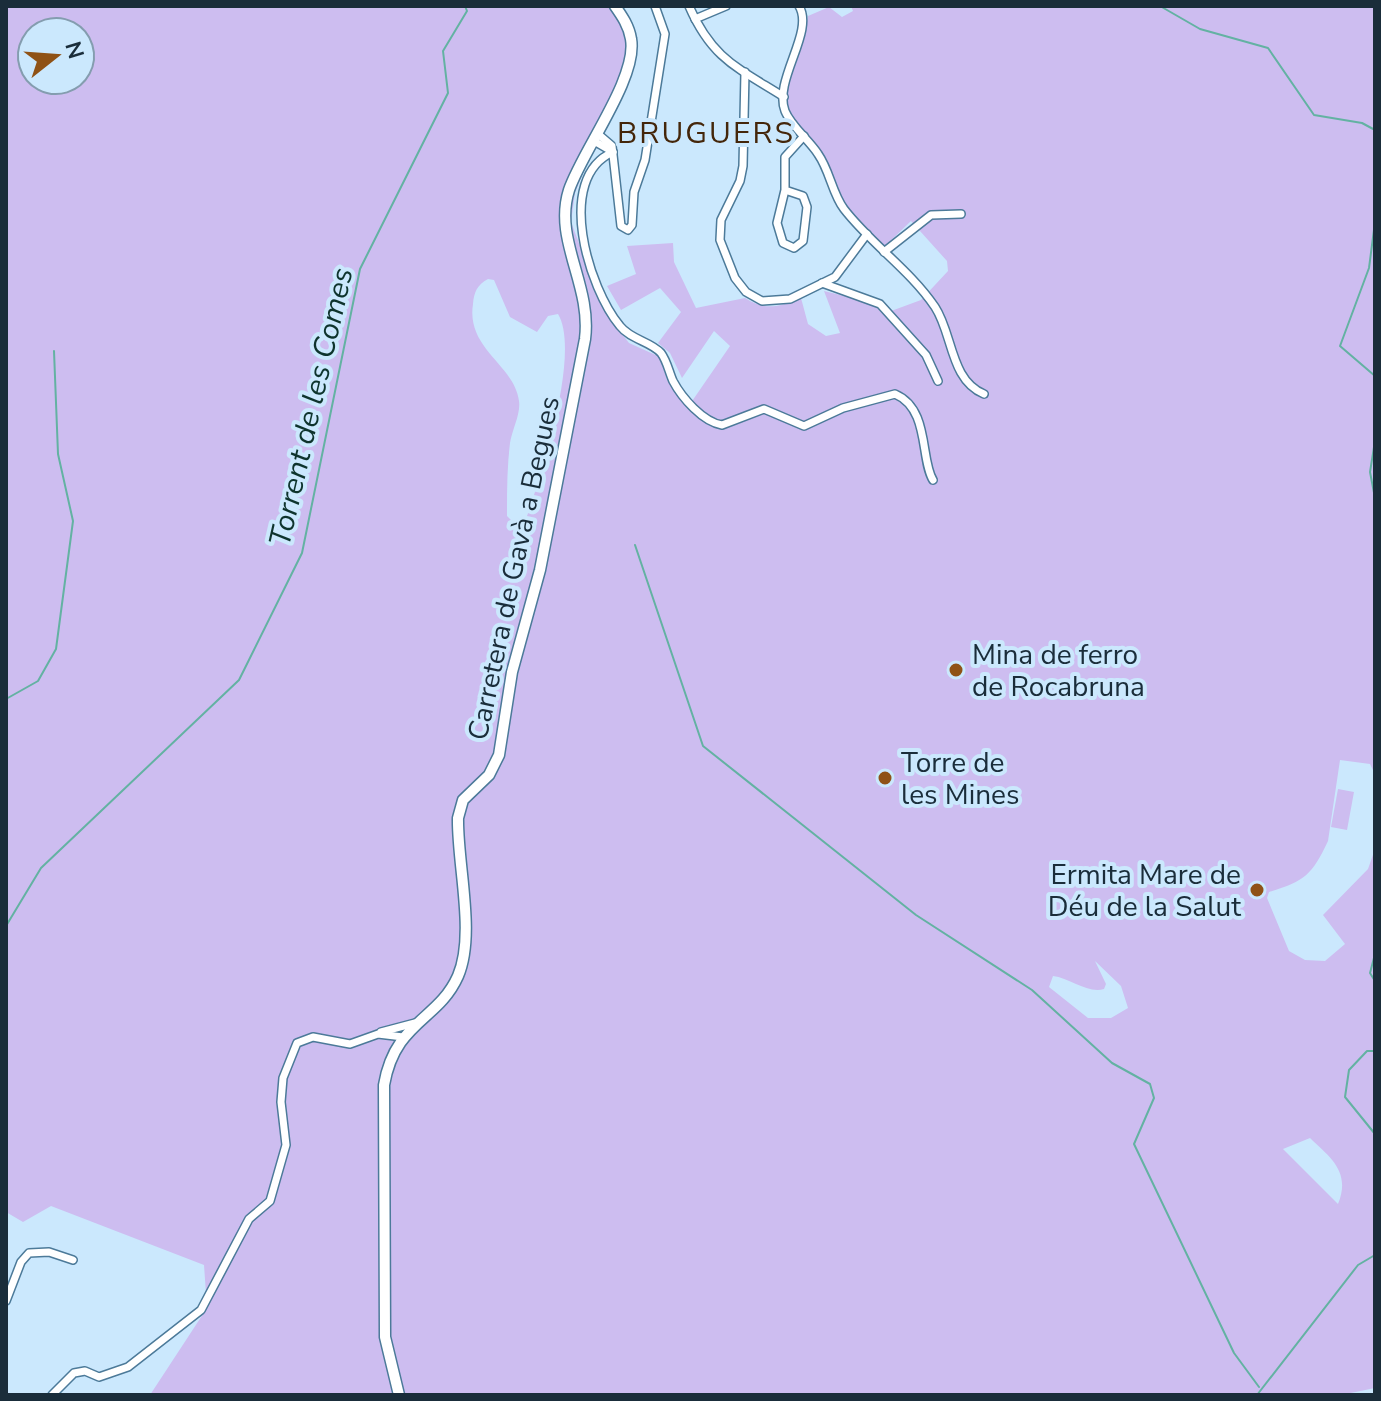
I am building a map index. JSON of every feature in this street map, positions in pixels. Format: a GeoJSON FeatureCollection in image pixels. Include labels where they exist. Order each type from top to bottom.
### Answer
{"type":"FeatureCollection","features":[{"type":"Feature","properties":{"kind":"main road","name":"Carretera de Gavà a Begues"},"geometry":{"type":"LineString","coordinates":[[401,1395],[387,1350],[383,1099],[392,1055],[400,1035],[452,990],[466,962],[468,941],[460,833],[464,807],[474,790],[501,765],[504,755],[515,671],[543,570],[588,339],[589,300],[568,225],[573,188],[631,57],[629,29],[615,6]]}},
{"type":"Feature","properties":{"kind":"main road","name":"Carretera de Gavà a Begues"},"geometry":{"type":"LineString","coordinates":[[401,1395],[388,1326],[389,1075],[400,1035],[448,991],[463,962],[458,818],[463,800],[496,765],[512,672],[540,570],[587,323],[584,291],[568,241],[566,204],[570,188],[594,141]]}},
{"type":"Feature","properties":{"kind":"street"},"geometry":{"type":"LineString","coordinates":[[613,152],[622,229],[628,230],[632,225],[634,192],[645,160],[664,41],[663,25],[655,6]]}},
{"type":"Feature","properties":{"kind":"street"},"geometry":{"type":"LineString","coordinates":[[689,6],[715,52],[784,97]]}},
{"type":"Feature","properties":{"kind":"street"},"geometry":{"type":"LineString","coordinates":[[695,19],[726,6]]}},
{"type":"Feature","properties":{"kind":"street"},"geometry":{"type":"LineString","coordinates":[[799,6],[804,27],[794,47],[784,97],[786,113],[823,163],[845,210],[936,308],[971,389],[984,394]]}},
{"type":"Feature","properties":{"kind":"street"},"geometry":{"type":"LineString","coordinates":[[745,72],[743,166],[721,220],[720,234],[727,266],[746,292],[762,301],[782,301],[822,283],[838,274],[867,234]]}},
{"type":"Feature","properties":{"kind":"street"},"geometry":{"type":"LineString","coordinates":[[785,190],[803,196],[807,207],[803,241],[794,248],[783,243],[776,229],[785,190],[785,157],[804,136]]}},
{"type":"Feature","properties":{"kind":"street"},"geometry":{"type":"LineString","coordinates":[[594,141],[613,152]]}},
{"type":"Feature","properties":{"kind":"street"},"geometry":{"type":"LineString","coordinates":[[613,152],[591,167],[580,195],[583,227],[594,269],[617,323],[660,352],[676,386],[703,416],[722,425],[764,409],[793,425],[804,426],[843,408],[895,394],[906,401],[923,432],[933,480]]}},
{"type":"Feature","properties":{"kind":"street"},"geometry":{"type":"LineString","coordinates":[[884,252],[931,215],[961,214]]}},
{"type":"Feature","properties":{"kind":"street"},"geometry":{"type":"LineString","coordinates":[[822,283],[880,304],[926,355],[938,381]]}},
{"type":"Feature","properties":{"kind":"street"},"geometry":{"type":"LineString","coordinates":[[52,1395],[67,1378],[79,1371],[106,1376],[137,1362],[201,1310],[249,1219],[270,1201],[286,1145],[281,1095],[293,1047],[308,1038],[350,1044],[375,1034],[400,1035]]}},
{"type":"Feature","properties":{"kind":"street"},"geometry":{"type":"LineString","coordinates":[[6,1301],[23,1259],[33,1252],[49,1252],[73,1260]]}},
{"type":"Feature","properties":{"kind":"street"},"geometry":{"type":"LineString","coordinates":[[6,1275],[15,1278]]}},
{"type":"Feature","properties":{"kind":"shaded area"},"geometry":{"type":"Polygon","coordinates":[[[6,6],[618,6],[635,42],[575,193],[571,222],[605,312],[629,343],[660,357],[667,380],[688,407],[730,346],[714,331],[682,378],[670,353],[658,343],[681,312],[660,288],[621,310],[607,286],[636,274],[627,246],[673,243],[674,262],[696,308],[745,298],[760,305],[773,306],[801,298],[808,324],[826,336],[840,333],[824,291],[873,303],[883,314],[921,300],[948,271],[947,261],[911,221],[883,248],[848,212],[809,140],[787,109],[788,83],[808,16],[829,7],[842,17],[853,11],[851,6],[1375,6],[1375,774],[1370,764],[1340,760],[1328,841],[1322,853],[1306,875],[1269,892],[1267,898],[1289,951],[1305,960],[1325,961],[1345,944],[1323,915],[1368,869],[1375,849],[1375,1388],[1341,1395],[150,1395],[207,1308],[204,1265],[51,1206],[23,1222],[6,1212],[6,6]],[[488,279],[477,289],[473,300],[473,320],[483,345],[509,377],[519,401],[510,443],[507,489],[507,516],[517,526],[526,519],[556,415],[565,356],[564,332],[558,314],[548,316],[537,332],[510,317],[494,280],[488,279]],[[1095,961],[1106,984],[1104,989],[1092,989],[1053,976],[1049,987],[1088,1018],[1111,1018],[1128,1008],[1121,986],[1095,961]],[[1310,1138],[1283,1149],[1338,1204],[1342,1183],[1337,1166],[1310,1138]]]}},
{"type":"Feature","properties":{"kind":"shaded area"},"geometry":{"type":"Polygon","coordinates":[[[1338,789],[1354,792],[1347,830],[1331,827],[1338,789]]]}},
{"type":"Feature","properties":{"kind":"waterway","name":"Torrent de les Comes"},"geometry":{"type":"LineString","coordinates":[[6,926],[41,868],[239,680],[302,553],[360,269],[448,93],[443,51],[467,11],[465,6]]}},
{"type":"Feature","properties":{"kind":"waterway"},"geometry":{"type":"LineString","coordinates":[[1160,6],[1200,29],[1268,48],[1314,115],[1362,123],[1375,130]]}},
{"type":"Feature","properties":{"kind":"waterway"},"geometry":{"type":"LineString","coordinates":[[1375,222],[1369,268],[1340,346],[1375,376]]}},
{"type":"Feature","properties":{"kind":"waterway"},"geometry":{"type":"LineString","coordinates":[[6,699],[38,681],[56,649],[73,521],[58,454],[54,351]]}},
{"type":"Feature","properties":{"kind":"waterway"},"geometry":{"type":"LineString","coordinates":[[1375,441],[1370,472],[1375,498]]}},
{"type":"Feature","properties":{"kind":"waterway"},"geometry":{"type":"LineString","coordinates":[[635,545],[703,746],[916,915],[1032,990],[1112,1063],[1150,1084],[1154,1098],[1134,1144],[1234,1353],[1259,1387]]}},
{"type":"Feature","properties":{"kind":"waterway"},"geometry":{"type":"LineString","coordinates":[[1375,954],[1370,973],[1375,981]]}},
{"type":"Feature","properties":{"kind":"waterway"},"geometry":{"type":"LineString","coordinates":[[1375,1051],[1367,1051],[1349,1070],[1345,1097],[1375,1134]]}},
{"type":"Feature","properties":{"kind":"waterway"},"geometry":{"type":"LineString","coordinates":[[1257,1395],[1358,1265],[1375,1255]]}},
{"type":"Feature","properties":{"kind":"place","name":"Mina de ferro de Rocabruna"},"geometry":{"type":"Point","coordinates":[956,670]}},
{"type":"Feature","properties":{"kind":"place","name":"Torre de les Mines"},"geometry":{"type":"Point","coordinates":[885,778]}},
{"type":"Feature","properties":{"kind":"place","name":"Ermita Mare de Déu de la Salut"},"geometry":{"type":"Point","coordinates":[1257,890]}},
{"type":"Feature","properties":{"kind":"district","name":"BRUGUERS"},"geometry":{"type":"Point","coordinates":[706,133]}}]}
